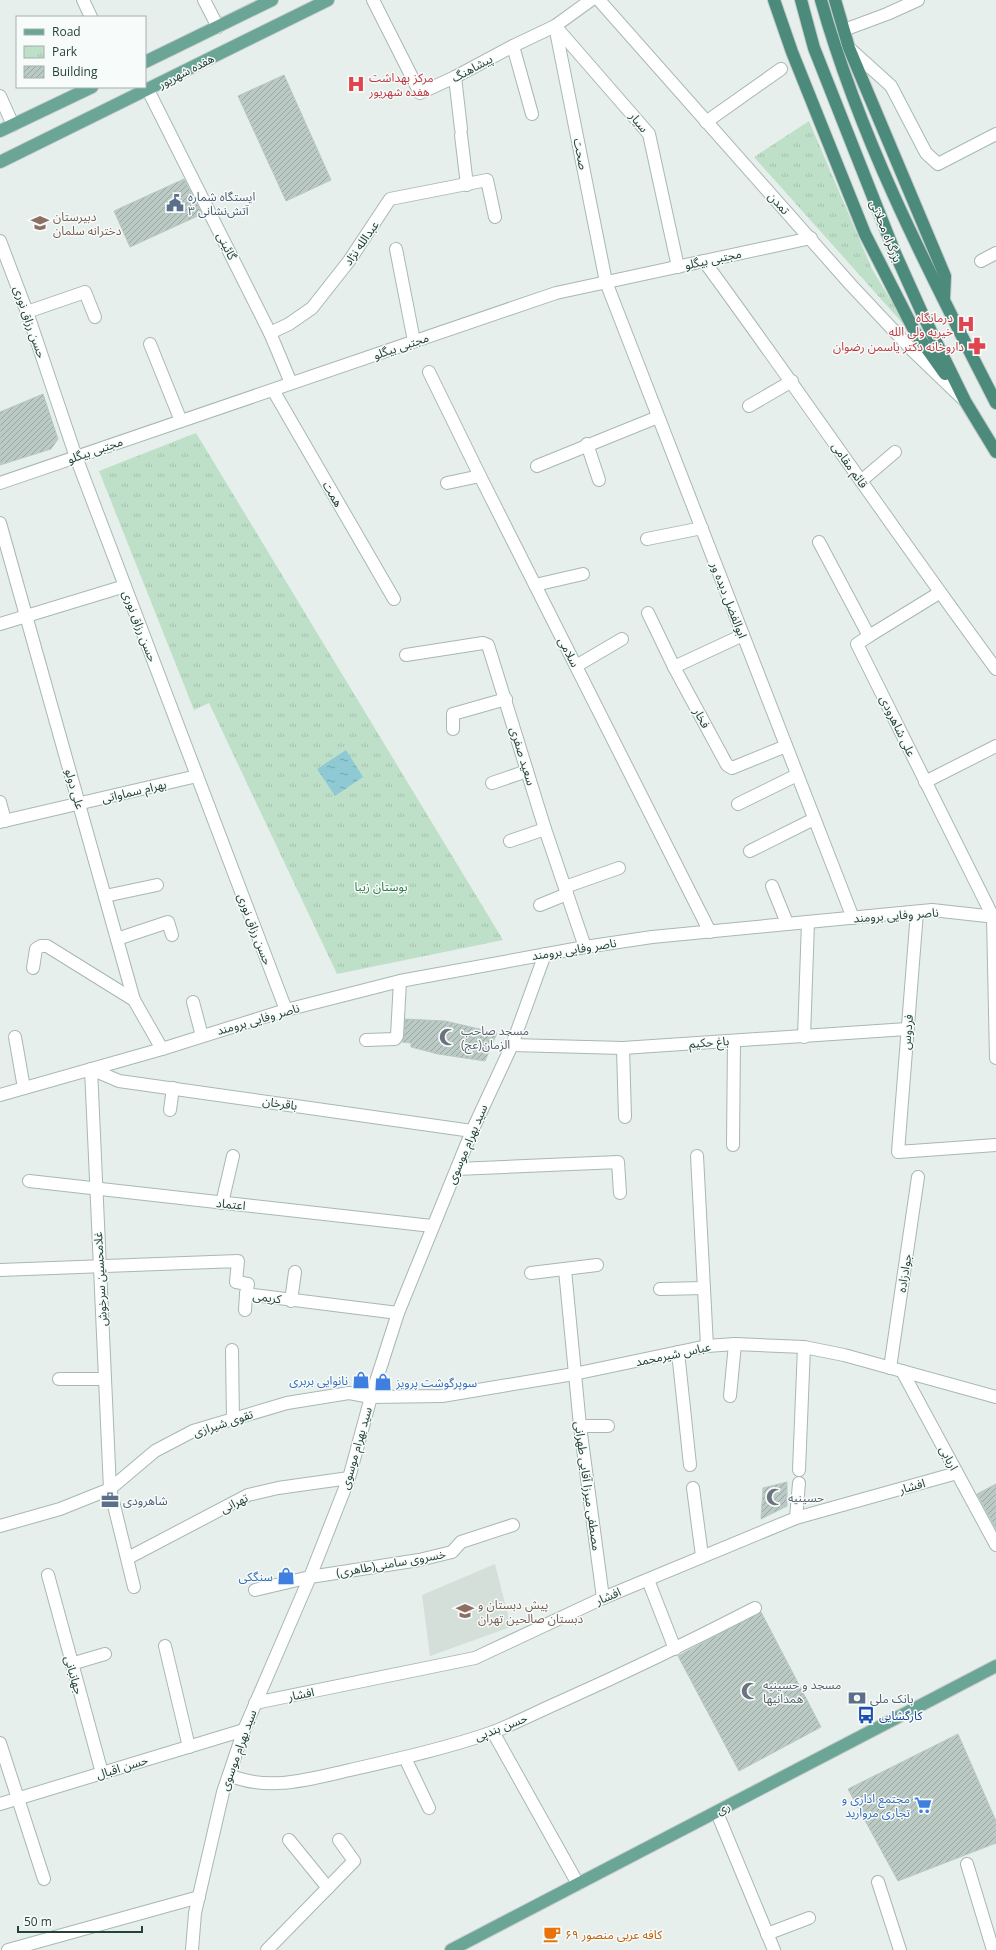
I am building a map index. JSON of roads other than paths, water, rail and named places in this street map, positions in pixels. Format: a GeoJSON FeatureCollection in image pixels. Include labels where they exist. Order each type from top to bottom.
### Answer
{"type":"FeatureCollection","features":[{"type":"Feature","properties":{"kind":"highway"},"geometry":{"type":"LineString","coordinates":[[774,0],[792,52],[865,234],[915,332],[965,401]]}},
{"type":"Feature","properties":{"kind":"highway","name":"بزرگراه محلاتی"},"geometry":{"type":"LineString","coordinates":[[801,0],[814,48],[895,253],[922,313],[965,401],[996,452]]}},
{"type":"Feature","properties":{"kind":"highway","name":"بزرگراه محلاتی"},"geometry":{"type":"LineString","coordinates":[[821,0],[843,71],[868,138],[943,302],[996,403]]}},
{"type":"Feature","properties":{"kind":"highway"},"geometry":{"type":"LineString","coordinates":[[835,0],[849,48],[912,201],[945,276],[943,302]]}},
{"type":"Feature","properties":{"kind":"main road","name":"هفده شهریور"},"geometry":{"type":"LineString","coordinates":[[146,62],[272,0]]}},
{"type":"Feature","properties":{"kind":"main road","name":"هفده شهریور"},"geometry":{"type":"LineString","coordinates":[[0,162],[328,0]]}},
{"type":"Feature","properties":{"kind":"main road"},"geometry":{"type":"LineString","coordinates":[[0,131],[90,88]]}},
{"type":"Feature","properties":{"kind":"main road","name":"ری"},"geometry":{"type":"LineString","coordinates":[[451,1950],[996,1666]]}},
{"type":"Feature","properties":{"kind":"street"},"geometry":{"type":"LineString","coordinates":[[83,0],[91,16]]}},
{"type":"Feature","properties":{"kind":"street"},"geometry":{"type":"LineString","coordinates":[[204,0],[218,27]]}},
{"type":"Feature","properties":{"kind":"street","name":"پیشاهنگ"},"geometry":{"type":"LineString","coordinates":[[374,0],[420,93],[455,78],[513,46],[555,26],[591,0]]}},
{"type":"Feature","properties":{"kind":"street","name":"تمدن"},"geometry":{"type":"LineString","coordinates":[[599,0],[851,284],[913,351],[965,401]]}},
{"type":"Feature","properties":{"kind":"street"},"geometry":{"type":"LineString","coordinates":[[844,30],[887,14],[918,0]]}},
{"type":"Feature","properties":{"kind":"street","name":"سیار"},"geometry":{"type":"LineString","coordinates":[[555,26],[649,134],[678,267]]}},
{"type":"Feature","properties":{"kind":"street","name":"صحت"},"geometry":{"type":"LineString","coordinates":[[555,26],[606,282]]}},
{"type":"Feature","properties":{"kind":"street"},"geometry":{"type":"LineString","coordinates":[[513,46],[532,114]]}},
{"type":"Feature","properties":{"kind":"street"},"geometry":{"type":"LineString","coordinates":[[849,48],[891,86],[926,153],[938,164],[996,134]]}},
{"type":"Feature","properties":{"kind":"street"},"geometry":{"type":"LineString","coordinates":[[706,122],[781,69]]}},
{"type":"Feature","properties":{"kind":"street"},"geometry":{"type":"LineString","coordinates":[[455,78],[467,185]]}},
{"type":"Feature","properties":{"kind":"street","name":"گائینی"},"geometry":{"type":"LineString","coordinates":[[148,90],[270,332],[291,383]]}},
{"type":"Feature","properties":{"kind":"street"},"geometry":{"type":"LineString","coordinates":[[0,96],[13,125]]}},
{"type":"Feature","properties":{"kind":"street","name":"عبدالله نژاد"},"geometry":{"type":"LineString","coordinates":[[270,332],[289,324],[312,308],[349,261],[390,199],[487,180],[495,217]]}},
{"type":"Feature","properties":{"kind":"street","name":"مجتبی بیگلو"},"geometry":{"type":"LineString","coordinates":[[0,483],[556,293],[811,238]]}},
{"type":"Feature","properties":{"kind":"street","name":"حسن رزاق نوری"},"geometry":{"type":"LineString","coordinates":[[0,241],[27,312],[76,457],[286,1010]]}},
{"type":"Feature","properties":{"kind":"street"},"geometry":{"type":"LineString","coordinates":[[396,249],[414,341]]}},
{"type":"Feature","properties":{"kind":"street"},"geometry":{"type":"LineString","coordinates":[[981,261],[996,254]]}},
{"type":"Feature","properties":{"kind":"street","name":"قائم مقامی"},"geometry":{"type":"LineString","coordinates":[[704,261],[792,381],[939,592],[995,665]]}},
{"type":"Feature","properties":{"kind":"street","name":"ابوالفضل دیده ور"},"geometry":{"type":"LineString","coordinates":[[606,282],[853,918]]}},
{"type":"Feature","properties":{"kind":"street"},"geometry":{"type":"LineString","coordinates":[[27,312],[85,292],[95,317]]}},
{"type":"Feature","properties":{"kind":"street"},"geometry":{"type":"LineString","coordinates":[[150,344],[181,421]]}},
{"type":"Feature","properties":{"kind":"street","name":"سلامی"},"geometry":{"type":"LineString","coordinates":[[429,372],[710,932]]}},
{"type":"Feature","properties":{"kind":"street"},"geometry":{"type":"LineString","coordinates":[[749,406],[792,381]]}},
{"type":"Feature","properties":{"kind":"street","name":"همت"},"geometry":{"type":"LineString","coordinates":[[273,390],[394,599]]}},
{"type":"Feature","properties":{"kind":"street"},"geometry":{"type":"LineString","coordinates":[[537,466],[587,444],[658,416]]}},
{"type":"Feature","properties":{"kind":"street"},"geometry":{"type":"LineString","coordinates":[[587,444],[599,480]]}},
{"type":"Feature","properties":{"kind":"street"},"geometry":{"type":"LineString","coordinates":[[861,481],[895,452]]}},
{"type":"Feature","properties":{"kind":"street"},"geometry":{"type":"LineString","coordinates":[[446,483],[480,476]]}},
{"type":"Feature","properties":{"kind":"street","name":"علی دولو"},"geometry":{"type":"LineString","coordinates":[[0,523],[134,1000],[162,1049]]}},
{"type":"Feature","properties":{"kind":"street"},"geometry":{"type":"LineString","coordinates":[[646,539],[702,528]]}},
{"type":"Feature","properties":{"kind":"street"},"geometry":{"type":"LineString","coordinates":[[819,542],[869,636],[939,592]]}},
{"type":"Feature","properties":{"kind":"street"},"geometry":{"type":"LineString","coordinates":[[535,585],[583,574]]}},
{"type":"Feature","properties":{"kind":"street"},"geometry":{"type":"LineString","coordinates":[[0,624],[125,586]]}},
{"type":"Feature","properties":{"kind":"street","name":"فخار"},"geometry":{"type":"LineString","coordinates":[[648,613],[674,667],[727,765],[732,768],[786,746]]}},
{"type":"Feature","properties":{"kind":"street"},"geometry":{"type":"LineString","coordinates":[[674,667],[743,635]]}},
{"type":"Feature","properties":{"kind":"street","name":"علی شاهرودی"},"geometry":{"type":"LineString","coordinates":[[869,636],[857,644],[994,917]]}},
{"type":"Feature","properties":{"kind":"street"},"geometry":{"type":"LineString","coordinates":[[576,666],[622,639]]}},
{"type":"Feature","properties":{"kind":"street","name":"سعید صفری"},"geometry":{"type":"LineString","coordinates":[[406,655],[483,643],[488,646],[506,699],[545,828],[585,947]]}},
{"type":"Feature","properties":{"kind":"street"},"geometry":{"type":"LineString","coordinates":[[453,729],[453,714],[506,699]]}},
{"type":"Feature","properties":{"kind":"street"},"geometry":{"type":"LineString","coordinates":[[925,782],[996,746]]}},
{"type":"Feature","properties":{"kind":"street"},"geometry":{"type":"LineString","coordinates":[[492,783],[527,770]]}},
{"type":"Feature","properties":{"kind":"street"},"geometry":{"type":"LineString","coordinates":[[738,804],[797,775]]}},
{"type":"Feature","properties":{"kind":"street","name":"بهرام سماواتی"},"geometry":{"type":"LineString","coordinates":[[3,822],[197,776]]}},
{"type":"Feature","properties":{"kind":"street"},"geometry":{"type":"LineString","coordinates":[[0,802],[3,822]]}},
{"type":"Feature","properties":{"kind":"street"},"geometry":{"type":"LineString","coordinates":[[750,851],[814,819]]}},
{"type":"Feature","properties":{"kind":"street"},"geometry":{"type":"LineString","coordinates":[[510,841],[545,828]]}},
{"type":"Feature","properties":{"kind":"street"},"geometry":{"type":"LineString","coordinates":[[540,905],[566,890],[618,868]]}},
{"type":"Feature","properties":{"kind":"street"},"geometry":{"type":"LineString","coordinates":[[105,896],[157,885]]}},
{"type":"Feature","properties":{"kind":"street"},"geometry":{"type":"LineString","coordinates":[[772,886],[787,923]]}},
{"type":"Feature","properties":{"kind":"street","name":"ناصر وفایی برومند"},"geometry":{"type":"LineString","coordinates":[[0,1095],[162,1049],[286,1010],[400,981],[544,954],[652,937],[932,910],[994,917]]}},
{"type":"Feature","properties":{"kind":"street","name":"فردوس"},"geometry":{"type":"LineString","coordinates":[[918,912],[907,1028],[898,1152],[996,1145]]}},
{"type":"Feature","properties":{"kind":"street"},"geometry":{"type":"LineString","coordinates":[[994,917],[996,1058]]}},
{"type":"Feature","properties":{"kind":"street"},"geometry":{"type":"LineString","coordinates":[[117,939],[168,922],[172,935]]}},
{"type":"Feature","properties":{"kind":"street"},"geometry":{"type":"LineString","coordinates":[[804,1037],[808,922]]}},
{"type":"Feature","properties":{"kind":"street"},"geometry":{"type":"LineString","coordinates":[[33,968],[36,949],[41,946],[47,946],[134,1000]]}},
{"type":"Feature","properties":{"kind":"street","name":"سید بهرام موسوی"},"geometry":{"type":"LineString","coordinates":[[192,1950],[195,1913],[223,1792],[244,1730],[310,1577],[349,1478],[371,1397],[398,1313],[432,1226],[472,1131],[512,1045],[544,954]]}},
{"type":"Feature","properties":{"kind":"street"},"geometry":{"type":"LineString","coordinates":[[366,1040],[395,1039],[397,1036],[400,981]]}},
{"type":"Feature","properties":{"kind":"street"},"geometry":{"type":"LineString","coordinates":[[193,1002],[202,1036]]}},
{"type":"Feature","properties":{"kind":"street","name":"باغ حکیم"},"geometry":{"type":"LineString","coordinates":[[512,1045],[623,1048],[804,1037],[907,1028]]}},
{"type":"Feature","properties":{"kind":"street"},"geometry":{"type":"LineString","coordinates":[[15,1037],[24,1088]]}},
{"type":"Feature","properties":{"kind":"street"},"geometry":{"type":"LineString","coordinates":[[733,1145],[734,1041]]}},
{"type":"Feature","properties":{"kind":"street"},"geometry":{"type":"LineString","coordinates":[[623,1048],[625,1117]]}},
{"type":"Feature","properties":{"kind":"street","name":"باقرخان"},"geometry":{"type":"LineString","coordinates":[[91,1069],[119,1081],[472,1131]]}},
{"type":"Feature","properties":{"kind":"street","name":"غلامحسین سرخوش"},"geometry":{"type":"LineString","coordinates":[[91,1069],[110,1489]]}},
{"type":"Feature","properties":{"kind":"street"},"geometry":{"type":"LineString","coordinates":[[170,1110],[173,1088]]}},
{"type":"Feature","properties":{"kind":"street"},"geometry":{"type":"LineString","coordinates":[[222,1203],[233,1156]]}},
{"type":"Feature","properties":{"kind":"street"},"geometry":{"type":"LineString","coordinates":[[697,1156],[707,1346]]}},
{"type":"Feature","properties":{"kind":"street"},"geometry":{"type":"LineString","coordinates":[[457,1169],[618,1162],[620,1193]]}},
{"type":"Feature","properties":{"kind":"street","name":"جوادزاده"},"geometry":{"type":"LineString","coordinates":[[890,1368],[918,1177]]}},
{"type":"Feature","properties":{"kind":"street","name":"اعتماد"},"geometry":{"type":"LineString","coordinates":[[29,1181],[432,1226]]}},
{"type":"Feature","properties":{"kind":"street","name":"کریمی"},"geometry":{"type":"LineString","coordinates":[[100,1265],[238,1261],[236,1282],[248,1284],[246,1294],[291,1301],[398,1313]]}},
{"type":"Feature","properties":{"kind":"street"},"geometry":{"type":"LineString","coordinates":[[0,1270],[100,1265]]}},
{"type":"Feature","properties":{"kind":"street"},"geometry":{"type":"LineString","coordinates":[[531,1273],[597,1265]]}},
{"type":"Feature","properties":{"kind":"street","name":"مصطفی میرزا آقایی طهرانی"},"geometry":{"type":"LineString","coordinates":[[565,1270],[580,1426],[603,1598]]}},
{"type":"Feature","properties":{"kind":"street"},"geometry":{"type":"LineString","coordinates":[[291,1301],[295,1272]]}},
{"type":"Feature","properties":{"kind":"street"},"geometry":{"type":"LineString","coordinates":[[660,1289],[704,1288]]}},
{"type":"Feature","properties":{"kind":"street"},"geometry":{"type":"LineString","coordinates":[[245,1310],[246,1294]]}},
{"type":"Feature","properties":{"kind":"street"},"geometry":{"type":"LineString","coordinates":[[730,1396],[735,1344]]}},
{"type":"Feature","properties":{"kind":"street","name":"عباس شیرمحمد"},"geometry":{"type":"LineString","coordinates":[[371,1397],[442,1396],[574,1374],[707,1346],[735,1344],[804,1346],[902,1370],[996,1397]]}},
{"type":"Feature","properties":{"kind":"street"},"geometry":{"type":"LineString","coordinates":[[799,1470],[804,1346]]}},
{"type":"Feature","properties":{"kind":"street"},"geometry":{"type":"LineString","coordinates":[[232,1350],[233,1420]]}},
{"type":"Feature","properties":{"kind":"street"},"geometry":{"type":"LineString","coordinates":[[678,1352],[690,1465]]}},
{"type":"Feature","properties":{"kind":"street","name":"اربابی"},"geometry":{"type":"LineString","coordinates":[[902,1370],[996,1545]]}},
{"type":"Feature","properties":{"kind":"street"},"geometry":{"type":"LineString","coordinates":[[59,1379],[105,1378]]}},
{"type":"Feature","properties":{"kind":"street","name":"تقوی شیرازی"},"geometry":{"type":"LineString","coordinates":[[0,1526],[60,1509],[110,1489],[155,1451],[193,1432],[288,1403],[322,1396],[349,1393],[371,1397]]}},
{"type":"Feature","properties":{"kind":"street"},"geometry":{"type":"LineString","coordinates":[[580,1426],[608,1426]]}},
{"type":"Feature","properties":{"kind":"street","name":"افشار"},"geometry":{"type":"LineString","coordinates":[[255,1703],[475,1658],[603,1598],[796,1518],[957,1473]]}},
{"type":"Feature","properties":{"kind":"street","name":"تهرانی"},"geometry":{"type":"LineString","coordinates":[[128,1558],[248,1495],[278,1488],[349,1478]]}},
{"type":"Feature","properties":{"kind":"street"},"geometry":{"type":"LineString","coordinates":[[796,1518],[798,1483]]}},
{"type":"Feature","properties":{"kind":"street"},"geometry":{"type":"LineString","coordinates":[[693,1488],[702,1556]]}},
{"type":"Feature","properties":{"kind":"street"},"geometry":{"type":"LineString","coordinates":[[110,1489],[134,1587]]}},
{"type":"Feature","properties":{"kind":"street","name":"خسروی سامنی(طاهری)"},"geometry":{"type":"LineString","coordinates":[[255,1590],[310,1577],[419,1560],[452,1552],[461,1542],[513,1525]]}},
{"type":"Feature","properties":{"kind":"street","name":"جهانبانی"},"geometry":{"type":"LineString","coordinates":[[48,1575],[71,1664],[102,1773]]}},
{"type":"Feature","properties":{"kind":"street"},"geometry":{"type":"LineString","coordinates":[[648,1580],[675,1649]]}},
{"type":"Feature","properties":{"kind":"street","name":"حسن بندپی"},"geometry":{"type":"LineString","coordinates":[[229,1775],[244,1781],[278,1784],[298,1781],[405,1758],[493,1732],[675,1649],[755,1608]]}},
{"type":"Feature","properties":{"kind":"street"},"geometry":{"type":"LineString","coordinates":[[165,1646],[189,1747]]}},
{"type":"Feature","properties":{"kind":"street"},"geometry":{"type":"LineString","coordinates":[[71,1664],[105,1654]]}},
{"type":"Feature","properties":{"kind":"street","name":"حسن اقبال"},"geometry":{"type":"LineString","coordinates":[[0,1804],[244,1730]]}},
{"type":"Feature","properties":{"kind":"street"},"geometry":{"type":"LineString","coordinates":[[493,1732],[578,1884]]}},
{"type":"Feature","properties":{"kind":"street"},"geometry":{"type":"LineString","coordinates":[[0,1743],[44,1879]]}},
{"type":"Feature","properties":{"kind":"street"},"geometry":{"type":"LineString","coordinates":[[405,1758],[429,1808]]}},
{"type":"Feature","properties":{"kind":"street"},"geometry":{"type":"LineString","coordinates":[[720,1820],[774,1950]]}},
{"type":"Feature","properties":{"kind":"street"},"geometry":{"type":"LineString","coordinates":[[289,1840],[328,1888]]}},
{"type":"Feature","properties":{"kind":"street"},"geometry":{"type":"LineString","coordinates":[[267,1950],[354,1861],[339,1840]]}},
{"type":"Feature","properties":{"kind":"street"},"geometry":{"type":"LineString","coordinates":[[968,1864],[993,1950]]}},
{"type":"Feature","properties":{"kind":"street"},"geometry":{"type":"LineString","coordinates":[[878,1882],[900,1950]]}},
{"type":"Feature","properties":{"kind":"street"},"geometry":{"type":"LineString","coordinates":[[8,1950],[199,1897]]}},
{"type":"Feature","properties":{"kind":"street"},"geometry":{"type":"LineString","coordinates":[[767,1934],[809,1918]]}},
{"type":"Feature","properties":{"kind":"water"},"geometry":{"type":"Polygon","coordinates":[[[346,750],[363,777],[335,796],[317,769],[346,750]]]}},
{"type":"Feature","properties":{"kind":"place","name":"مرکز بهداشت هفده شهریور"},"geometry":{"type":"Point","coordinates":[356,84]}},
{"type":"Feature","properties":{"kind":"place","name":"ایستگاه شماره ۳ آتش‌نشانی"},"geometry":{"type":"Point","coordinates":[175,203]}},
{"type":"Feature","properties":{"kind":"place","name":"دبیرستان دخترانه سلمان"},"geometry":{"type":"Point","coordinates":[40,223]}},
{"type":"Feature","properties":{"kind":"place","name":"درمانگاه خیریه ولی الله"},"geometry":{"type":"Point","coordinates":[966,324]}},
{"type":"Feature","properties":{"kind":"place","name":"داروخانه دکتر یاسمن رضوان"},"geometry":{"type":"Point","coordinates":[977,346]}},
{"type":"Feature","properties":{"kind":"place","name":"مسجد صاحب الزمان(عج)"},"geometry":{"type":"Point","coordinates":[448,1037]}},
{"type":"Feature","properties":{"kind":"place","name":"نانوایی بربری"},"geometry":{"type":"Point","coordinates":[361,1380]}},
{"type":"Feature","properties":{"kind":"place","name":"سوپرگوشت پرویز"},"geometry":{"type":"Point","coordinates":[383,1382]}},
{"type":"Feature","properties":{"kind":"place","name":"حسینیه"},"geometry":{"type":"Point","coordinates":[775,1497]}},
{"type":"Feature","properties":{"kind":"place","name":"شاهرودی"},"geometry":{"type":"Point","coordinates":[110,1500]}},
{"type":"Feature","properties":{"kind":"place","name":"سنگکی"},"geometry":{"type":"Point","coordinates":[286,1576]}},
{"type":"Feature","properties":{"kind":"place","name":"پیش دبستان و دبستان صالحین تهران"},"geometry":{"type":"Point","coordinates":[465,1611]}},
{"type":"Feature","properties":{"kind":"place","name":"مسجد و حسینیه همدانیها"},"geometry":{"type":"Point","coordinates":[750,1691]}},
{"type":"Feature","properties":{"kind":"place","name":"بانک ملی"},"geometry":{"type":"Point","coordinates":[857,1698]}},
{"type":"Feature","properties":{"kind":"place","name":"کارگشایی"},"geometry":{"type":"Point","coordinates":[866,1715]}},
{"type":"Feature","properties":{"kind":"place","name":"مجتمع اداری و تجاری مروارید"},"geometry":{"type":"Point","coordinates":[923,1805]}},
{"type":"Feature","properties":{"kind":"place","name":"کافه عربی منصور ۶۹"},"geometry":{"type":"Point","coordinates":[552,1934]}},
{"type":"Feature","properties":{"kind":"park label","name":"بوستان زیبا"},"geometry":{"type":"Point","coordinates":[381,886]}}]}
